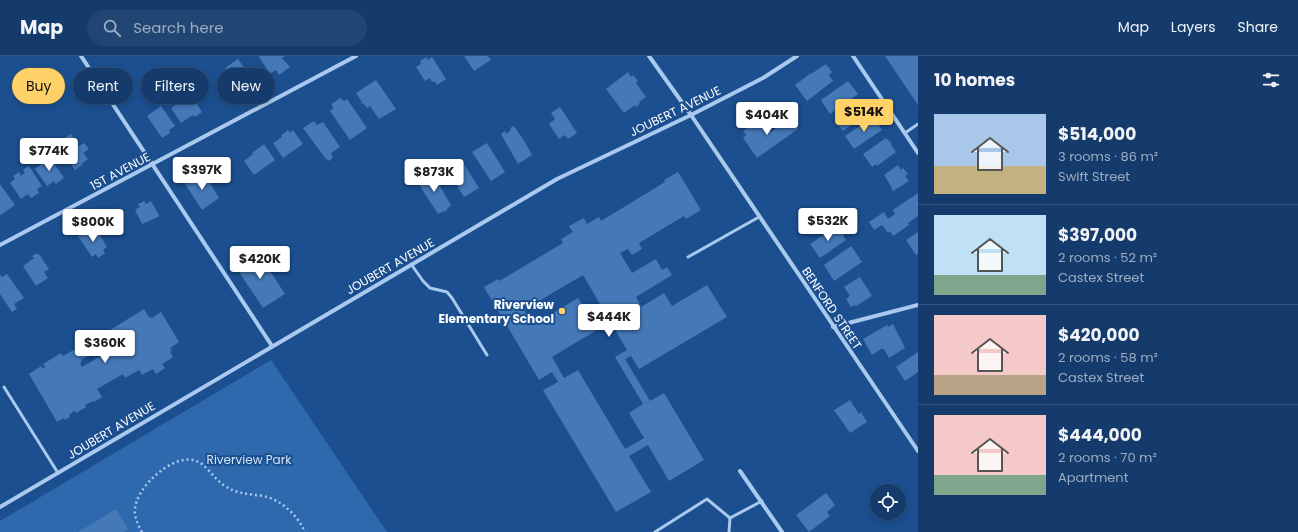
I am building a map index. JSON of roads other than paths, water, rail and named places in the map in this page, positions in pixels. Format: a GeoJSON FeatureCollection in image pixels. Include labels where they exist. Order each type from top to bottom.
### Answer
{"type":"FeatureCollection","features":[{"type":"Feature","properties":{"kind":"street"},"geometry":{"type":"LineString","coordinates":[[81,56],[272,346]]}},
{"type":"Feature","properties":{"kind":"street","name":"1ST AVENUE"},"geometry":{"type":"LineString","coordinates":[[0,245],[356,56]]}},
{"type":"Feature","properties":{"kind":"street","name":"BENFORD STREET"},"geometry":{"type":"LineString","coordinates":[[649,56],[691,115],[918,451]]}},
{"type":"Feature","properties":{"kind":"street","name":"JOUBERT AVENUE"},"geometry":{"type":"LineString","coordinates":[[0,507],[557,179],[691,115],[763,78],[797,56]]}},
{"type":"Feature","properties":{"kind":"street"},"geometry":{"type":"LineString","coordinates":[[853,56],[918,153]]}},
{"type":"Feature","properties":{"kind":"street"},"geometry":{"type":"LineString","coordinates":[[833,327],[918,305]]}},
{"type":"Feature","properties":{"kind":"street"},"geometry":{"type":"LineString","coordinates":[[740,471],[782,532]]}},
{"type":"Feature","properties":{"kind":"lane"},"geometry":{"type":"LineString","coordinates":[[905,133],[918,124]]}},
{"type":"Feature","properties":{"kind":"lane"},"geometry":{"type":"LineString","coordinates":[[688,257],[760,217]]}},
{"type":"Feature","properties":{"kind":"lane"},"geometry":{"type":"LineString","coordinates":[[411,264],[430,288],[447,292],[487,355]]}},
{"type":"Feature","properties":{"kind":"lane"},"geometry":{"type":"LineString","coordinates":[[4,387],[58,473]]}},
{"type":"Feature","properties":{"kind":"lane"},"geometry":{"type":"LineString","coordinates":[[655,532],[707,499],[730,518]]}},
{"type":"Feature","properties":{"kind":"lane"},"geometry":{"type":"LineString","coordinates":[[730,518],[762,502]]}},
{"type":"Feature","properties":{"kind":"lane"},"geometry":{"type":"LineString","coordinates":[[729,532],[730,518]]}},
{"type":"Feature","properties":{"kind":"place","name":"Riverview Elementary School"},"geometry":{"type":"Point","coordinates":[562,311]}},
{"type":"Feature","properties":{"kind":"park label","name":"Riverview Park"},"geometry":{"type":"Point","coordinates":[249,459]}}]}
